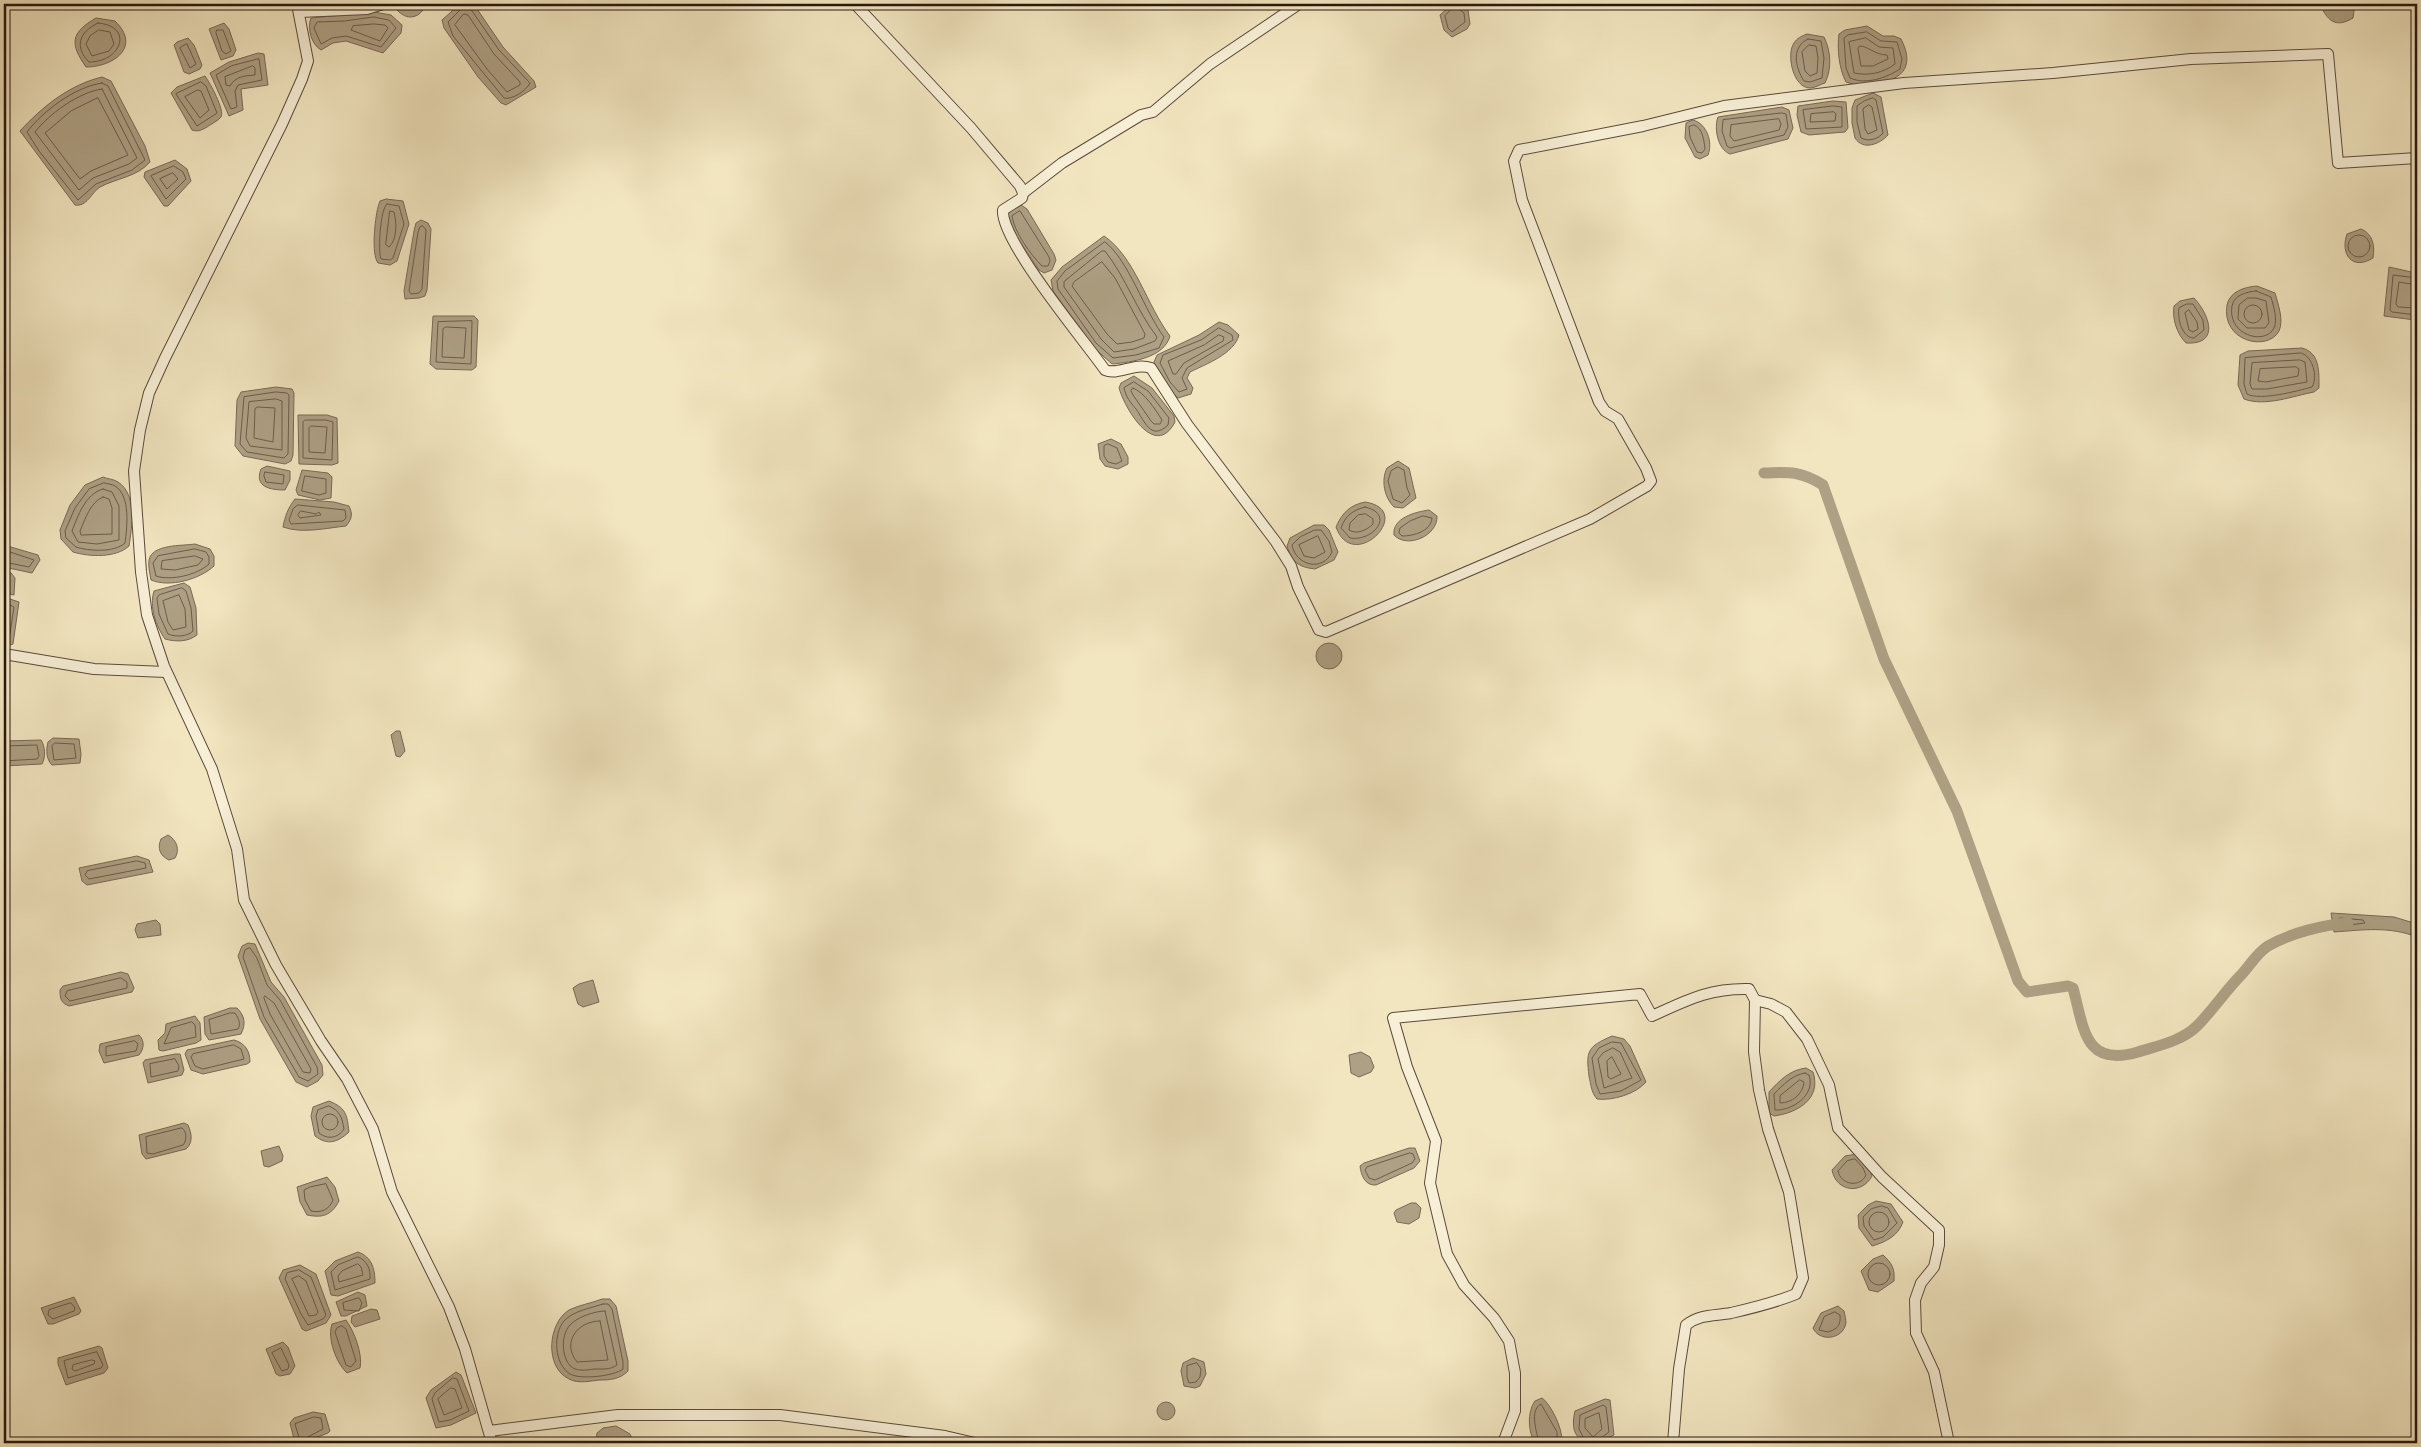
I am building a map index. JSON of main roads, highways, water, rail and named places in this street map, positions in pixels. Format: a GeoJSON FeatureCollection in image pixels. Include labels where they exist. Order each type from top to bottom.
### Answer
{"type":"FeatureCollection","features":[{"type":"Feature","properties":{"kind":"water"},"geometry":{"type":"Polygon","coordinates":[[[305,4],[376,4],[310,7],[305,4]]]}},
{"type":"Feature","properties":{"kind":"water"},"geometry":{"type":"Polygon","coordinates":[[[393,4],[422,4],[423,10],[415,16],[406,16],[402,15],[393,4]]]}},
{"type":"Feature","properties":{"kind":"water"},"geometry":{"type":"Polygon","coordinates":[[[460,4],[472,4],[475,6],[503,47],[534,81],[536,87],[506,105],[501,103],[478,77],[444,28],[442,20],[460,4]]]}},
{"type":"Feature","properties":{"kind":"water"},"geometry":{"type":"Polygon","coordinates":[[[1459,4],[1468,10],[1470,24],[1467,29],[1452,37],[1444,30],[1440,15],[1451,5],[1459,4]]]}},
{"type":"Feature","properties":{"kind":"water"},"geometry":{"type":"Polygon","coordinates":[[[2320,4],[2355,4],[2353,18],[2336,23],[2329,18],[2320,4]]]}},
{"type":"Feature","properties":{"kind":"water"},"geometry":{"type":"Polygon","coordinates":[[[374,12],[391,15],[402,25],[401,33],[383,53],[346,41],[333,43],[321,50],[312,40],[309,26],[311,18],[374,12]]]}},
{"type":"Feature","properties":{"kind":"water"},"geometry":{"type":"Polygon","coordinates":[[[96,18],[115,21],[123,30],[126,39],[125,47],[121,54],[114,59],[96,66],[86,67],[77,52],[75,40],[81,29],[96,18]]]}},
{"type":"Feature","properties":{"kind":"water"},"geometry":{"type":"Polygon","coordinates":[[[224,23],[229,29],[236,50],[233,56],[221,60],[209,29],[224,23]]]}},
{"type":"Feature","properties":{"kind":"water"},"geometry":{"type":"Polygon","coordinates":[[[1867,26],[1883,36],[1894,36],[1901,39],[1907,56],[1905,69],[1895,78],[1874,84],[1862,85],[1846,82],[1839,59],[1839,34],[1845,30],[1867,26]]]}},
{"type":"Feature","properties":{"kind":"water"},"geometry":{"type":"Polygon","coordinates":[[[1807,34],[1824,37],[1830,60],[1829,72],[1825,83],[1810,88],[1804,87],[1799,83],[1795,77],[1791,62],[1794,43],[1798,38],[1807,34]]]}},
{"type":"Feature","properties":{"kind":"water"},"geometry":{"type":"Polygon","coordinates":[[[188,38],[194,45],[202,65],[200,69],[189,74],[184,72],[174,45],[188,38]]]}},
{"type":"Feature","properties":{"kind":"water"},"geometry":{"type":"Polygon","coordinates":[[[258,53],[264,54],[268,85],[241,89],[243,110],[229,116],[210,73],[229,62],[258,53]]]}},
{"type":"Feature","properties":{"kind":"water"},"geometry":{"type":"Polygon","coordinates":[[[205,76],[219,103],[222,114],[216,121],[203,129],[194,131],[171,93],[177,87],[205,76]]]}},
{"type":"Feature","properties":{"kind":"water"},"geometry":{"type":"Polygon","coordinates":[[[102,77],[111,81],[145,146],[150,162],[133,174],[100,187],[86,202],[75,205],[20,131],[47,105],[67,91],[102,77]]]}},
{"type":"Feature","properties":{"kind":"water"},"geometry":{"type":"Polygon","coordinates":[[[1873,93],[1881,97],[1888,135],[1881,141],[1867,145],[1858,142],[1855,138],[1852,108],[1855,100],[1873,93]]]}},
{"type":"Feature","properties":{"kind":"water"},"geometry":{"type":"Polygon","coordinates":[[[1833,101],[1846,102],[1848,128],[1845,132],[1809,135],[1801,132],[1797,115],[1798,106],[1833,101]]]}},
{"type":"Feature","properties":{"kind":"water"},"geometry":{"type":"Polygon","coordinates":[[[1782,107],[1789,110],[1793,128],[1788,139],[1730,154],[1722,148],[1719,143],[1716,126],[1718,117],[1782,107]]]}},
{"type":"Feature","properties":{"kind":"water"},"geometry":{"type":"Polygon","coordinates":[[[1693,120],[1702,125],[1709,139],[1708,155],[1700,159],[1695,157],[1685,138],[1686,123],[1693,120]]]}},
{"type":"Feature","properties":{"kind":"water"},"geometry":{"type":"Polygon","coordinates":[[[175,160],[187,169],[191,181],[168,206],[164,206],[144,177],[145,172],[175,160]]]}},
{"type":"Feature","properties":{"kind":"water"},"geometry":{"type":"Polygon","coordinates":[[[386,199],[403,201],[409,224],[397,261],[390,265],[378,263],[374,244],[378,207],[380,201],[386,199]]]}},
{"type":"Feature","properties":{"kind":"water"},"geometry":{"type":"Polygon","coordinates":[[[1021,205],[1027,209],[1054,254],[1056,260],[1052,270],[1044,273],[1039,270],[1008,224],[1008,211],[1021,205]]]}},
{"type":"Feature","properties":{"kind":"water"},"geometry":{"type":"Polygon","coordinates":[[[421,220],[428,223],[431,229],[427,290],[425,296],[405,299],[404,291],[414,231],[416,223],[421,220]]]}},
{"type":"Feature","properties":{"kind":"water"},"geometry":{"type":"Polygon","coordinates":[[[2361,229],[2371,237],[2374,254],[2373,258],[2359,263],[2347,254],[2345,241],[2347,234],[2361,229]]]}},
{"type":"Feature","properties":{"kind":"water"},"geometry":{"type":"Polygon","coordinates":[[[1104,236],[1124,256],[1170,336],[1167,343],[1161,349],[1146,358],[1112,364],[1092,346],[1053,291],[1051,280],[1062,267],[1104,236]]]}},
{"type":"Feature","properties":{"kind":"water"},"geometry":{"type":"Polygon","coordinates":[[[2389,267],[2416,273],[2415,320],[2384,316],[2389,267]]]}},
{"type":"Feature","properties":{"kind":"water"},"geometry":{"type":"Polygon","coordinates":[[[2257,286],[2275,293],[2281,322],[2279,331],[2273,337],[2265,341],[2256,342],[2238,335],[2231,328],[2227,318],[2227,305],[2231,296],[2235,293],[2248,287],[2257,286]]]}},
{"type":"Feature","properties":{"kind":"water"},"geometry":{"type":"Polygon","coordinates":[[[2194,298],[2204,312],[2209,327],[2208,334],[2204,339],[2197,342],[2186,343],[2176,326],[2174,306],[2180,301],[2194,298]]]}},
{"type":"Feature","properties":{"kind":"water"},"geometry":{"type":"Polygon","coordinates":[[[433,316],[474,316],[478,320],[476,367],[472,370],[436,369],[430,364],[433,316]]]}},
{"type":"Feature","properties":{"kind":"water"},"geometry":{"type":"Polygon","coordinates":[[[1219,322],[1228,325],[1239,335],[1236,342],[1219,358],[1190,372],[1187,378],[1193,388],[1191,394],[1178,398],[1167,386],[1154,362],[1157,355],[1199,335],[1219,322]]]}},
{"type":"Feature","properties":{"kind":"water"},"geometry":{"type":"Polygon","coordinates":[[[2302,348],[2308,350],[2315,358],[2318,369],[2319,388],[2314,392],[2270,401],[2261,402],[2244,399],[2238,385],[2240,355],[2248,351],[2302,348]]]}},
{"type":"Feature","properties":{"kind":"water"},"geometry":{"type":"Polygon","coordinates":[[[1134,376],[1152,388],[1174,416],[1175,422],[1167,432],[1159,436],[1150,433],[1142,427],[1127,408],[1122,397],[1119,388],[1121,383],[1134,376]]]}},
{"type":"Feature","properties":{"kind":"water"},"geometry":{"type":"Polygon","coordinates":[[[276,387],[292,389],[294,393],[293,455],[291,461],[285,464],[243,456],[235,446],[237,400],[241,392],[276,387]]]}},
{"type":"Feature","properties":{"kind":"water"},"geometry":{"type":"Polygon","coordinates":[[[298,415],[327,415],[337,418],[338,463],[332,465],[299,464],[298,415]]]}},
{"type":"Feature","properties":{"kind":"water"},"geometry":{"type":"Polygon","coordinates":[[[1111,439],[1121,444],[1128,457],[1128,464],[1118,469],[1105,466],[1100,459],[1098,444],[1111,439]]]}},
{"type":"Feature","properties":{"kind":"water"},"geometry":{"type":"Polygon","coordinates":[[[1398,461],[1409,468],[1416,498],[1403,508],[1394,507],[1384,488],[1387,468],[1398,461]]]}},
{"type":"Feature","properties":{"kind":"water"},"geometry":{"type":"Polygon","coordinates":[[[267,466],[290,471],[290,480],[285,490],[269,488],[262,484],[259,475],[261,469],[267,466]]]}},
{"type":"Feature","properties":{"kind":"water"},"geometry":{"type":"Polygon","coordinates":[[[302,470],[328,473],[332,477],[331,498],[320,500],[298,495],[296,490],[302,470]]]}},
{"type":"Feature","properties":{"kind":"water"},"geometry":{"type":"Polygon","coordinates":[[[103,477],[118,482],[128,494],[132,511],[129,546],[117,553],[102,555],[87,555],[73,552],[61,539],[60,530],[70,505],[85,485],[103,477]]]}},
{"type":"Feature","properties":{"kind":"water"},"geometry":{"type":"Polygon","coordinates":[[[295,499],[334,502],[349,506],[351,519],[346,526],[323,529],[298,530],[283,527],[287,512],[295,499]]]}},
{"type":"Feature","properties":{"kind":"water"},"geometry":{"type":"Polygon","coordinates":[[[1365,502],[1379,507],[1385,516],[1383,526],[1376,536],[1366,542],[1355,544],[1344,540],[1336,527],[1347,510],[1365,502]]]}},
{"type":"Feature","properties":{"kind":"water"},"geometry":{"type":"Polygon","coordinates":[[[1429,510],[1437,516],[1433,529],[1427,534],[1421,538],[1406,541],[1394,535],[1394,529],[1401,520],[1411,514],[1429,510]]]}},
{"type":"Feature","properties":{"kind":"water"},"geometry":{"type":"Polygon","coordinates":[[[1314,525],[1324,525],[1329,530],[1338,552],[1334,560],[1315,569],[1296,563],[1287,546],[1290,538],[1314,525]]]}},
{"type":"Feature","properties":{"kind":"water"},"geometry":{"type":"Polygon","coordinates":[[[195,544],[210,549],[214,556],[214,566],[208,571],[176,583],[151,580],[149,560],[151,555],[161,548],[195,544]]]}},
{"type":"Feature","properties":{"kind":"water"},"geometry":{"type":"Polygon","coordinates":[[[4,545],[38,555],[40,560],[32,573],[4,567],[4,545]]]}},
{"type":"Feature","properties":{"kind":"water"},"geometry":{"type":"Polygon","coordinates":[[[4,571],[11,573],[15,578],[14,595],[4,593],[4,571]]]}},
{"type":"Feature","properties":{"kind":"water"},"geometry":{"type":"Polygon","coordinates":[[[184,583],[190,587],[196,608],[197,635],[182,641],[165,639],[154,616],[152,603],[154,591],[184,583]]]}},
{"type":"Feature","properties":{"kind":"water"},"geometry":{"type":"Polygon","coordinates":[[[4,597],[19,602],[13,644],[5,647],[4,597]]]}},
{"type":"Feature","properties":{"kind":"water"},"geometry":{"type":"Polygon","coordinates":[[[1329,643],[1338,647],[1342,656],[1338,665],[1329,669],[1320,665],[1316,656],[1320,647],[1329,643]]]}},
{"type":"Feature","properties":{"kind":"water"},"geometry":{"type":"Polygon","coordinates":[[[396,731],[400,731],[405,751],[400,757],[396,756],[391,735],[396,731]]]}},
{"type":"Feature","properties":{"kind":"water"},"geometry":{"type":"Polygon","coordinates":[[[53,738],[79,739],[80,763],[52,765],[47,751],[48,742],[53,738]]]}},
{"type":"Feature","properties":{"kind":"water"},"geometry":{"type":"Polygon","coordinates":[[[41,740],[44,752],[42,764],[4,766],[4,741],[41,740]]]}},
{"type":"Feature","properties":{"kind":"water"},"geometry":{"type":"Polygon","coordinates":[[[168,835],[174,840],[177,849],[175,858],[169,860],[161,854],[159,849],[161,839],[168,835]]]}},
{"type":"Feature","properties":{"kind":"water"},"geometry":{"type":"Polygon","coordinates":[[[137,856],[149,860],[153,872],[87,885],[82,881],[79,868],[137,856]]]}},
{"type":"Feature","properties":{"kind":"water"},"geometry":{"type":"Polygon","coordinates":[[[2331,913],[2394,917],[2417,924],[2417,937],[2386,930],[2334,932],[2331,913]]]}},
{"type":"Feature","properties":{"kind":"water"},"geometry":{"type":"Polygon","coordinates":[[[156,920],[160,924],[161,935],[138,938],[135,930],[137,924],[156,920]]]}},
{"type":"Feature","properties":{"kind":"water"},"geometry":{"type":"Polygon","coordinates":[[[248,943],[255,944],[271,982],[284,997],[322,1065],[323,1075],[318,1081],[307,1087],[296,1082],[260,1019],[238,956],[242,946],[248,943]]]}},
{"type":"Feature","properties":{"kind":"water"},"geometry":{"type":"Polygon","coordinates":[[[121,972],[128,974],[134,988],[132,992],[69,1006],[61,1000],[60,990],[63,986],[121,972]]]}},
{"type":"Feature","properties":{"kind":"water"},"geometry":{"type":"Polygon","coordinates":[[[593,980],[599,1002],[583,1007],[578,1004],[573,988],[593,980]]]}},
{"type":"Feature","properties":{"kind":"water"},"geometry":{"type":"Polygon","coordinates":[[[230,1008],[237,1008],[242,1014],[244,1027],[241,1034],[209,1040],[205,1034],[204,1017],[230,1008]]]}},
{"type":"Feature","properties":{"kind":"water"},"geometry":{"type":"Polygon","coordinates":[[[195,1016],[200,1023],[201,1040],[163,1051],[159,1050],[158,1040],[165,1033],[166,1024],[195,1016]]]}},
{"type":"Feature","properties":{"kind":"water"},"geometry":{"type":"Polygon","coordinates":[[[139,1035],[143,1045],[139,1055],[104,1063],[99,1051],[100,1044],[139,1035]]]}},
{"type":"Feature","properties":{"kind":"water"},"geometry":{"type":"Polygon","coordinates":[[[1612,1036],[1624,1039],[1630,1046],[1646,1082],[1636,1090],[1623,1096],[1597,1099],[1593,1094],[1589,1076],[1588,1055],[1597,1043],[1612,1036]]]}},
{"type":"Feature","properties":{"kind":"water"},"geometry":{"type":"Polygon","coordinates":[[[234,1040],[246,1048],[250,1062],[203,1074],[191,1070],[185,1054],[187,1050],[234,1040]]]}},
{"type":"Feature","properties":{"kind":"water"},"geometry":{"type":"Polygon","coordinates":[[[1361,1052],[1370,1057],[1374,1067],[1371,1072],[1359,1077],[1351,1073],[1349,1055],[1361,1052]]]}},
{"type":"Feature","properties":{"kind":"water"},"geometry":{"type":"Polygon","coordinates":[[[180,1054],[184,1070],[182,1075],[148,1083],[143,1063],[145,1060],[180,1054]]]}},
{"type":"Feature","properties":{"kind":"water"},"geometry":{"type":"Polygon","coordinates":[[[1806,1068],[1813,1072],[1815,1082],[1811,1097],[1799,1108],[1791,1112],[1774,1116],[1769,1113],[1769,1092],[1786,1076],[1806,1068]]]}},
{"type":"Feature","properties":{"kind":"water"},"geometry":{"type":"Polygon","coordinates":[[[329,1101],[339,1106],[345,1112],[349,1132],[333,1142],[324,1141],[315,1136],[311,1116],[313,1107],[329,1101]]]}},
{"type":"Feature","properties":{"kind":"water"},"geometry":{"type":"Polygon","coordinates":[[[184,1123],[188,1125],[191,1135],[190,1144],[186,1149],[146,1159],[142,1154],[139,1135],[184,1123]]]}},
{"type":"Feature","properties":{"kind":"water"},"geometry":{"type":"Polygon","coordinates":[[[279,1146],[283,1156],[282,1161],[269,1167],[264,1166],[261,1151],[279,1146]]]}},
{"type":"Feature","properties":{"kind":"water"},"geometry":{"type":"Polygon","coordinates":[[[1409,1148],[1415,1148],[1420,1161],[1414,1168],[1376,1185],[1366,1182],[1361,1173],[1360,1166],[1409,1148]]]}},
{"type":"Feature","properties":{"kind":"water"},"geometry":{"type":"Polygon","coordinates":[[[1857,1154],[1868,1165],[1872,1176],[1862,1186],[1856,1188],[1844,1187],[1834,1177],[1832,1170],[1845,1156],[1857,1154]]]}},
{"type":"Feature","properties":{"kind":"water"},"geometry":{"type":"Polygon","coordinates":[[[327,1177],[335,1187],[339,1201],[333,1210],[326,1215],[307,1215],[300,1202],[297,1187],[327,1177]]]}},
{"type":"Feature","properties":{"kind":"water"},"geometry":{"type":"Polygon","coordinates":[[[1876,1201],[1891,1204],[1903,1222],[1891,1238],[1872,1246],[1859,1228],[1858,1215],[1868,1205],[1876,1201]]]}},
{"type":"Feature","properties":{"kind":"water"},"geometry":{"type":"Polygon","coordinates":[[[1411,1203],[1416,1203],[1421,1208],[1419,1218],[1409,1224],[1397,1222],[1394,1213],[1396,1210],[1411,1203]]]}},
{"type":"Feature","properties":{"kind":"water"},"geometry":{"type":"Polygon","coordinates":[[[358,1252],[370,1260],[375,1283],[338,1296],[331,1295],[325,1271],[335,1261],[358,1252]]]}},
{"type":"Feature","properties":{"kind":"water"},"geometry":{"type":"Polygon","coordinates":[[[1883,1255],[1892,1266],[1894,1281],[1878,1292],[1869,1290],[1861,1271],[1873,1259],[1883,1255]]]}},
{"type":"Feature","properties":{"kind":"water"},"geometry":{"type":"Polygon","coordinates":[[[300,1265],[316,1274],[331,1315],[326,1323],[306,1331],[302,1329],[279,1278],[283,1270],[300,1265]]]}},
{"type":"Feature","properties":{"kind":"water"},"geometry":{"type":"Polygon","coordinates":[[[358,1292],[365,1295],[367,1306],[346,1316],[341,1316],[336,1302],[358,1292]]]}},
{"type":"Feature","properties":{"kind":"water"},"geometry":{"type":"Polygon","coordinates":[[[74,1297],[81,1311],[79,1314],[53,1324],[48,1324],[41,1308],[74,1297]]]}},
{"type":"Feature","properties":{"kind":"water"},"geometry":{"type":"Polygon","coordinates":[[[602,1299],[610,1299],[616,1306],[628,1361],[628,1371],[622,1376],[612,1379],[584,1382],[573,1381],[561,1373],[556,1365],[552,1355],[553,1334],[562,1316],[569,1310],[602,1299]]]}},
{"type":"Feature","properties":{"kind":"water"},"geometry":{"type":"Polygon","coordinates":[[[1838,1306],[1844,1311],[1846,1323],[1844,1329],[1836,1336],[1820,1336],[1813,1328],[1821,1313],[1838,1306]]]}},
{"type":"Feature","properties":{"kind":"water"},"geometry":{"type":"Polygon","coordinates":[[[371,1309],[377,1310],[380,1319],[355,1327],[351,1322],[352,1316],[371,1309]]]}},
{"type":"Feature","properties":{"kind":"water"},"geometry":{"type":"Polygon","coordinates":[[[346,1320],[357,1343],[361,1362],[360,1368],[347,1373],[336,1357],[331,1336],[332,1324],[346,1320]]]}},
{"type":"Feature","properties":{"kind":"water"},"geometry":{"type":"Polygon","coordinates":[[[283,1342],[288,1347],[295,1366],[290,1374],[280,1376],[276,1374],[266,1349],[283,1342]]]}},
{"type":"Feature","properties":{"kind":"water"},"geometry":{"type":"Polygon","coordinates":[[[99,1346],[102,1348],[108,1368],[104,1373],[66,1385],[58,1364],[58,1358],[99,1346]]]}},
{"type":"Feature","properties":{"kind":"water"},"geometry":{"type":"Polygon","coordinates":[[[1193,1358],[1204,1362],[1206,1374],[1200,1386],[1195,1388],[1184,1386],[1181,1371],[1183,1363],[1193,1358]]]}},
{"type":"Feature","properties":{"kind":"water"},"geometry":{"type":"Polygon","coordinates":[[[456,1372],[461,1375],[476,1413],[451,1425],[436,1428],[426,1398],[431,1390],[456,1372]]]}},
{"type":"Feature","properties":{"kind":"water"},"geometry":{"type":"Polygon","coordinates":[[[1542,1398],[1546,1401],[1556,1419],[1561,1433],[1561,1443],[1535,1443],[1529,1422],[1532,1406],[1535,1401],[1542,1398]]]}},
{"type":"Feature","properties":{"kind":"water"},"geometry":{"type":"Polygon","coordinates":[[[1605,1399],[1610,1400],[1614,1435],[1597,1441],[1582,1440],[1574,1430],[1575,1411],[1605,1399]]]}},
{"type":"Feature","properties":{"kind":"water"},"geometry":{"type":"Polygon","coordinates":[[[1166,1402],[1174,1407],[1175,1411],[1170,1419],[1166,1420],[1158,1415],[1157,1411],[1162,1403],[1166,1402]]]}},
{"type":"Feature","properties":{"kind":"water"},"geometry":{"type":"Polygon","coordinates":[[[313,1412],[325,1414],[330,1431],[302,1443],[295,1443],[290,1423],[294,1418],[313,1412]]]}},
{"type":"Feature","properties":{"kind":"water"},"geometry":{"type":"Polygon","coordinates":[[[616,1426],[630,1434],[634,1443],[596,1443],[597,1433],[603,1428],[616,1426]]]}},
{"type":"Feature","properties":{"kind":"waterway"},"geometry":{"type":"LineString","coordinates":[[1764,473],[1795,473],[1823,485],[1884,659],[1957,811],[2018,981],[2027,992],[2068,986],[2073,988],[2084,1030],[2089,1041],[2097,1049],[2107,1054],[2120,1055],[2138,1052],[2184,1036],[2203,1020],[2257,955],[2268,946],[2307,930],[2348,923]]}}]}
